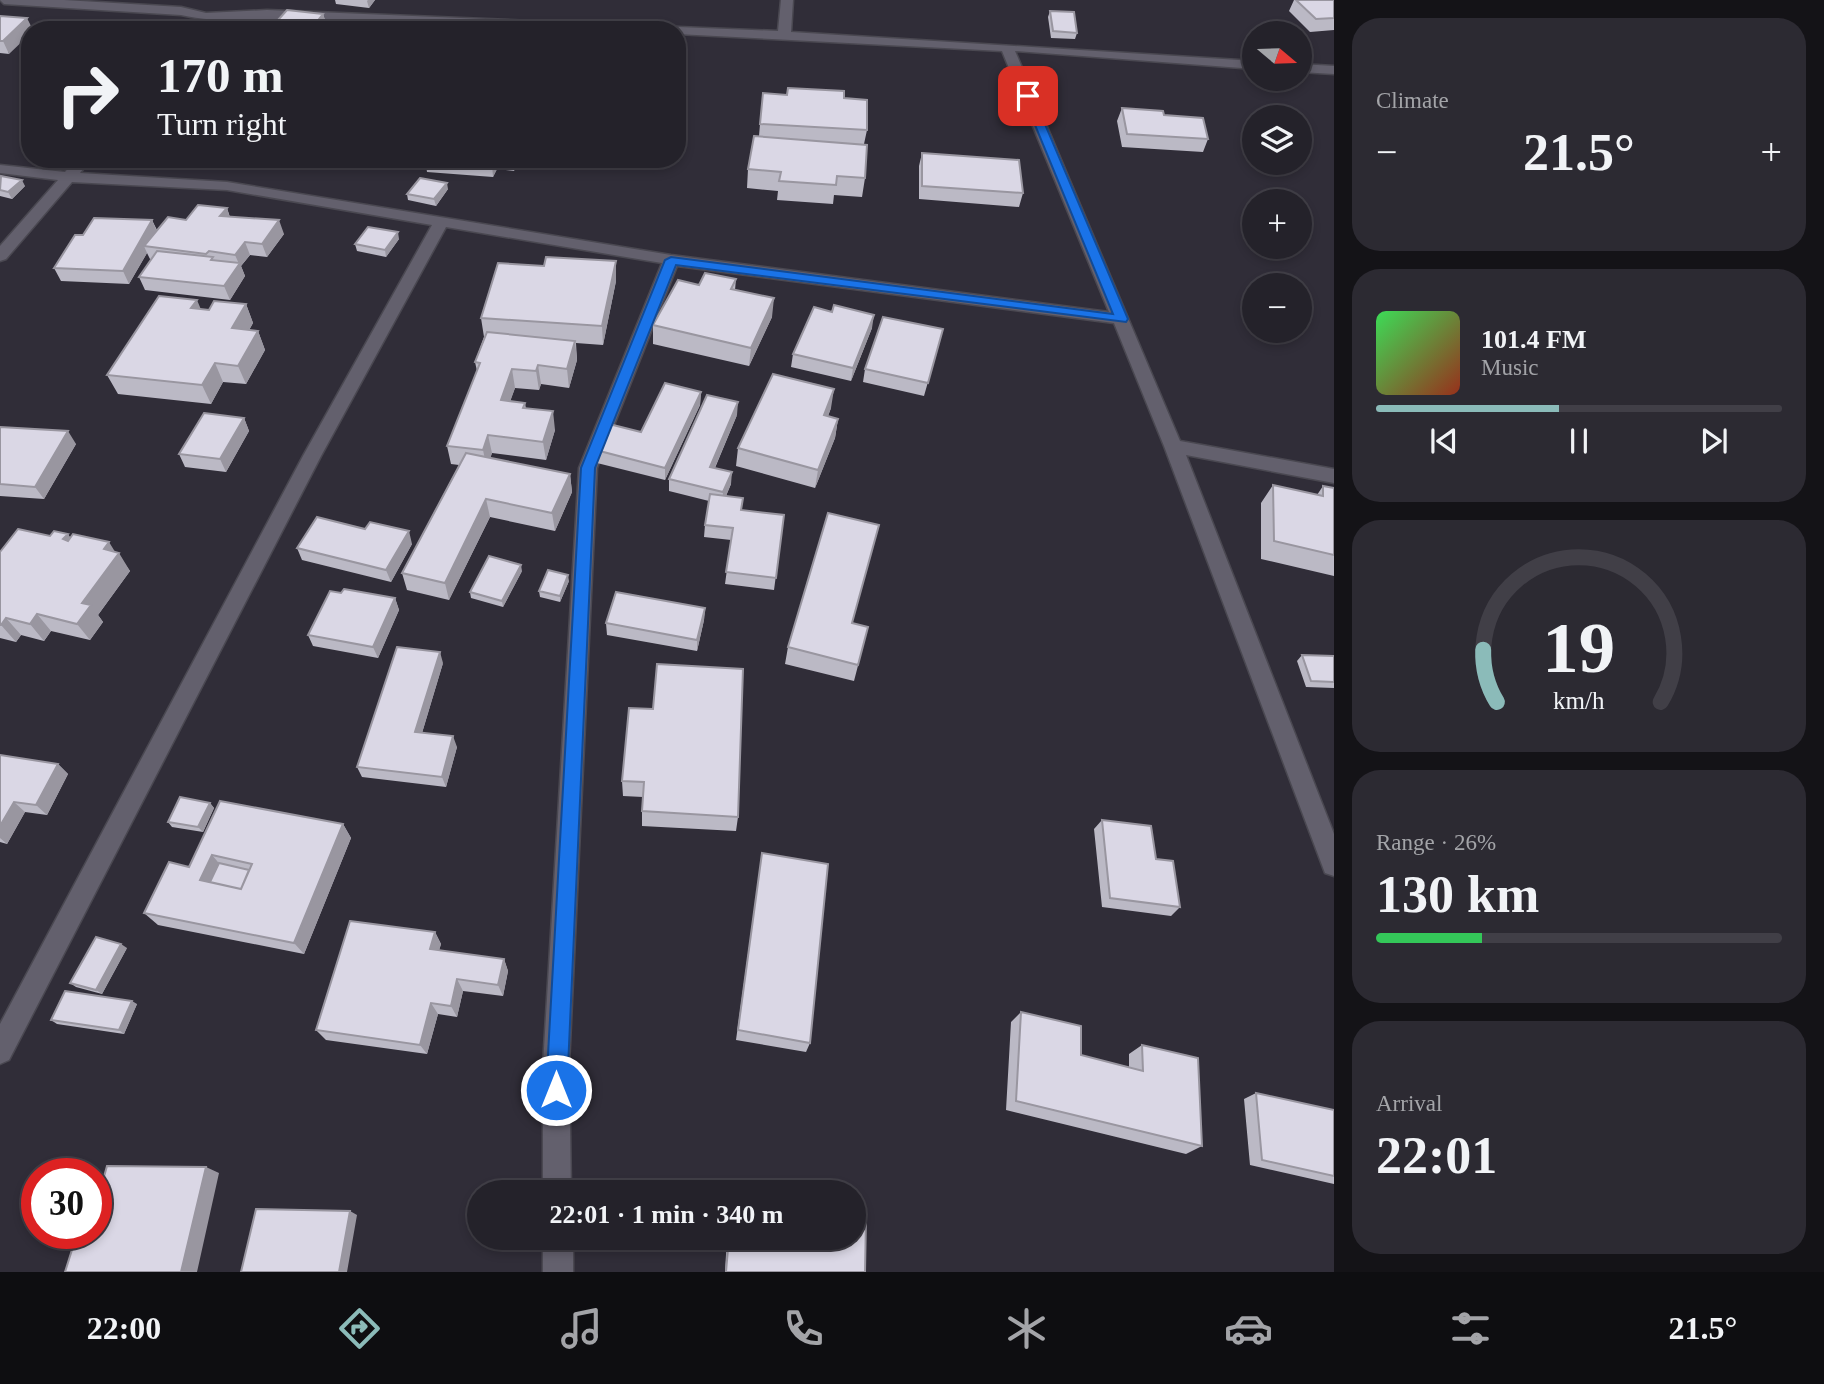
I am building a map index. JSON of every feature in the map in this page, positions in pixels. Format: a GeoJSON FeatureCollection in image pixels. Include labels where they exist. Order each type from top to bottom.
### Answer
{"type":"FeatureCollection","features":[{"type":"Feature","properties":{"kind":"street"},"geometry":{"type":"LineString","coordinates":[[5,0],[181,11],[206,17],[267,13],[455,21]]}},
{"type":"Feature","properties":{"kind":"street"},"geometry":{"type":"LineString","coordinates":[[181,11],[192,0]]}},
{"type":"Feature","properties":{"kind":"street"},"geometry":{"type":"LineString","coordinates":[[784,34],[787,0]]}},
{"type":"Feature","properties":{"kind":"street"},"geometry":{"type":"LineString","coordinates":[[203,21],[206,17]]}},
{"type":"Feature","properties":{"kind":"street"},"geometry":{"type":"LineString","coordinates":[[686,30],[1007,47],[1242,64]]}},
{"type":"Feature","properties":{"kind":"street"},"geometry":{"type":"LineString","coordinates":[[1007,47],[1173,446],[1334,864]]}},
{"type":"Feature","properties":{"kind":"street"},"geometry":{"type":"LineString","coordinates":[[1312,69],[1334,70]]}},
{"type":"Feature","properties":{"kind":"street"},"geometry":{"type":"LineString","coordinates":[[0,256],[76,168]]}},
{"type":"Feature","properties":{"kind":"street"},"geometry":{"type":"LineString","coordinates":[[0,169],[68,177],[227,186],[671,260],[1122,319]]}},
{"type":"Feature","properties":{"kind":"street"},"geometry":{"type":"LineString","coordinates":[[0,1051],[312,456],[441,223]]}},
{"type":"Feature","properties":{"kind":"street"},"geometry":{"type":"LineString","coordinates":[[557,1180],[556,1065],[588,468],[671,260]]}},
{"type":"Feature","properties":{"kind":"street"},"geometry":{"type":"LineString","coordinates":[[1173,446],[1334,476]]}},
{"type":"Feature","properties":{"kind":"street"},"geometry":{"type":"LineString","coordinates":[[558,1250],[558,1272]]}},
{"type":"Feature","properties":{"kind":"building"},"geometry":{"type":"Polygon","coordinates":[[[1296,0],[1334,0],[1334,18],[1316,19],[1296,0]]]}},
{"type":"Feature","properties":{"kind":"building"},"geometry":{"type":"Polygon","coordinates":[[[287,10],[323,14],[317,21],[278,20],[287,10]]]}},
{"type":"Feature","properties":{"kind":"building"},"geometry":{"type":"Polygon","coordinates":[[[1050,11],[1074,12],[1077,33],[1053,31],[1050,11]]]}},
{"type":"Feature","properties":{"kind":"building"},"geometry":{"type":"Polygon","coordinates":[[[0,16],[27,18],[3,41],[0,41],[0,16]]]}},
{"type":"Feature","properties":{"kind":"building"},"geometry":{"type":"Polygon","coordinates":[[[788,88],[844,91],[844,98],[867,100],[867,130],[760,124],[763,93],[787,95],[788,88]]]}},
{"type":"Feature","properties":{"kind":"building"},"geometry":{"type":"Polygon","coordinates":[[[1122,108],[1203,118],[1208,139],[1127,134],[1122,108]]]}},
{"type":"Feature","properties":{"kind":"building"},"geometry":{"type":"Polygon","coordinates":[[[754,136],[867,145],[865,178],[837,176],[836,185],[779,181],[781,172],[748,169],[754,136]]]}},
{"type":"Feature","properties":{"kind":"building"},"geometry":{"type":"Polygon","coordinates":[[[922,153],[1019,160],[1023,193],[922,186],[922,153]]]}},
{"type":"Feature","properties":{"kind":"building"},"geometry":{"type":"Polygon","coordinates":[[[1,176],[22,180],[8,192],[0,190],[1,176]]]}},
{"type":"Feature","properties":{"kind":"building"},"geometry":{"type":"Polygon","coordinates":[[[420,178],[447,183],[434,199],[407,194],[420,178]]]}},
{"type":"Feature","properties":{"kind":"building"},"geometry":{"type":"Polygon","coordinates":[[[198,205],[227,208],[220,216],[279,220],[262,244],[245,242],[235,255],[144,246],[168,217],[186,220],[198,205]]]}},
{"type":"Feature","properties":{"kind":"building"},"geometry":{"type":"Polygon","coordinates":[[[94,218],[152,220],[123,271],[54,268],[75,235],[83,235],[94,218]]]}},
{"type":"Feature","properties":{"kind":"building"},"geometry":{"type":"Polygon","coordinates":[[[368,227],[398,232],[385,250],[355,244],[368,227]]]}},
{"type":"Feature","properties":{"kind":"building"},"geometry":{"type":"Polygon","coordinates":[[[157,251],[240,263],[224,286],[139,277],[157,251]]]}},
{"type":"Feature","properties":{"kind":"building"},"geometry":{"type":"Polygon","coordinates":[[[546,257],[616,261],[602,326],[481,318],[498,263],[544,266],[546,257]]]}},
{"type":"Feature","properties":{"kind":"building"},"geometry":{"type":"Polygon","coordinates":[[[705,273],[736,279],[731,289],[774,298],[751,348],[653,325],[678,280],[699,285],[705,273]]]}},
{"type":"Feature","properties":{"kind":"building"},"geometry":{"type":"Polygon","coordinates":[[[159,296],[197,300],[191,308],[209,310],[214,301],[246,304],[232,328],[258,331],[238,366],[215,363],[202,385],[107,375],[159,296]]]}},
{"type":"Feature","properties":{"kind":"building"},"geometry":{"type":"Polygon","coordinates":[[[834,305],[874,315],[853,368],[793,354],[814,307],[832,312],[834,305]]]}},
{"type":"Feature","properties":{"kind":"building"},"geometry":{"type":"Polygon","coordinates":[[[883,317],[943,329],[928,383],[865,369],[883,317]]]}},
{"type":"Feature","properties":{"kind":"building"},"geometry":{"type":"Polygon","coordinates":[[[487,332],[575,341],[567,369],[538,365],[536,371],[512,369],[501,400],[525,403],[523,408],[553,411],[543,442],[488,435],[483,450],[447,446],[480,363],[475,362],[487,332]]]}},
{"type":"Feature","properties":{"kind":"building"},"geometry":{"type":"Polygon","coordinates":[[[773,374],[834,389],[824,415],[838,419],[818,470],[738,448],[773,374]]]}},
{"type":"Feature","properties":{"kind":"building"},"geometry":{"type":"Polygon","coordinates":[[[665,383],[701,392],[665,468],[592,449],[605,423],[641,432],[665,383]]]}},
{"type":"Feature","properties":{"kind":"building"},"geometry":{"type":"Polygon","coordinates":[[[707,395],[738,402],[710,467],[732,472],[723,492],[669,479],[707,395]]]}},
{"type":"Feature","properties":{"kind":"building"},"geometry":{"type":"Polygon","coordinates":[[[204,413],[244,418],[220,459],[179,454],[204,413]]]}},
{"type":"Feature","properties":{"kind":"building"},"geometry":{"type":"Polygon","coordinates":[[[0,427],[68,431],[35,487],[0,484],[0,427]]]}},
{"type":"Feature","properties":{"kind":"building"},"geometry":{"type":"Polygon","coordinates":[[[466,453],[570,474],[552,513],[486,499],[445,583],[402,573],[466,453]]]}},
{"type":"Feature","properties":{"kind":"building"},"geometry":{"type":"Polygon","coordinates":[[[1273,485],[1323,496],[1323,486],[1334,488],[1334,555],[1274,541],[1273,485]]]}},
{"type":"Feature","properties":{"kind":"building"},"geometry":{"type":"Polygon","coordinates":[[[710,494],[743,498],[741,510],[784,515],[776,578],[726,572],[733,528],[705,525],[710,494]]]}},
{"type":"Feature","properties":{"kind":"building"},"geometry":{"type":"Polygon","coordinates":[[[828,513],[879,525],[852,623],[868,627],[858,665],[788,647],[828,513]]]}},
{"type":"Feature","properties":{"kind":"building"},"geometry":{"type":"Polygon","coordinates":[[[317,517],[365,529],[370,522],[409,531],[386,570],[297,548],[317,517]]]}},
{"type":"Feature","properties":{"kind":"building"},"geometry":{"type":"Polygon","coordinates":[[[18,529],[50,536],[54,531],[68,534],[63,539],[68,541],[73,534],[109,542],[104,549],[119,553],[82,603],[91,605],[77,624],[37,614],[30,624],[6,618],[0,625],[0,552],[18,529]]]}},
{"type":"Feature","properties":{"kind":"building"},"geometry":{"type":"Polygon","coordinates":[[[489,556],[521,565],[502,601],[470,592],[489,556]]]}},
{"type":"Feature","properties":{"kind":"building"},"geometry":{"type":"Polygon","coordinates":[[[548,570],[568,575],[560,596],[539,591],[548,570]]]}},
{"type":"Feature","properties":{"kind":"building"},"geometry":{"type":"Polygon","coordinates":[[[344,589],[395,598],[373,647],[308,635],[330,591],[341,593],[344,589]]]}},
{"type":"Feature","properties":{"kind":"building"},"geometry":{"type":"Polygon","coordinates":[[[616,592],[705,608],[697,640],[606,623],[616,592]]]}},
{"type":"Feature","properties":{"kind":"building"},"geometry":{"type":"Polygon","coordinates":[[[397,647],[440,652],[415,732],[453,736],[442,777],[357,767],[397,647]]]}},
{"type":"Feature","properties":{"kind":"building"},"geometry":{"type":"Polygon","coordinates":[[[1302,655],[1334,656],[1334,682],[1311,681],[1302,655]]]}},
{"type":"Feature","properties":{"kind":"building"},"geometry":{"type":"Polygon","coordinates":[[[657,664],[743,669],[738,817],[642,811],[644,782],[622,781],[629,708],[653,709],[657,664]]]}},
{"type":"Feature","properties":{"kind":"building"},"geometry":{"type":"Polygon","coordinates":[[[0,755],[58,764],[36,805],[14,802],[0,826],[0,755]]]}},
{"type":"Feature","properties":{"kind":"building"},"geometry":{"type":"Polygon","coordinates":[[[180,797],[210,803],[198,827],[168,822],[180,797]]]}},
{"type":"Feature","properties":{"kind":"building"},"geometry":{"type":"Polygon","coordinates":[[[220,801],[343,824],[294,943],[144,913],[169,862],[189,867],[220,801]],[[212,855],[200,880],[241,889],[252,864],[212,855]]]}},
{"type":"Feature","properties":{"kind":"building"},"geometry":{"type":"Polygon","coordinates":[[[1102,820],[1151,826],[1156,859],[1173,861],[1180,907],[1110,898],[1102,820]]]}},
{"type":"Feature","properties":{"kind":"building"},"geometry":{"type":"Polygon","coordinates":[[[762,853],[828,864],[810,1043],[738,1030],[762,853]]]}},
{"type":"Feature","properties":{"kind":"building"},"geometry":{"type":"Polygon","coordinates":[[[219,863],[249,870],[241,889],[210,882],[219,863]]]}},
{"type":"Feature","properties":{"kind":"building"},"geometry":{"type":"Polygon","coordinates":[[[350,921],[435,932],[430,949],[504,959],[498,985],[457,979],[451,1006],[431,1003],[420,1045],[316,1030],[350,921]]]}},
{"type":"Feature","properties":{"kind":"building"},"geometry":{"type":"Polygon","coordinates":[[[96,937],[121,944],[96,990],[70,983],[96,937]]]}},
{"type":"Feature","properties":{"kind":"building"},"geometry":{"type":"Polygon","coordinates":[[[65,991],[132,1001],[119,1030],[51,1020],[65,991]]]}},
{"type":"Feature","properties":{"kind":"building"},"geometry":{"type":"Polygon","coordinates":[[[1021,1012],[1081,1026],[1081,1055],[1143,1071],[1142,1045],[1198,1058],[1202,1146],[1016,1101],[1021,1012]]]}},
{"type":"Feature","properties":{"kind":"building"},"geometry":{"type":"Polygon","coordinates":[[[1256,1093],[1334,1110],[1334,1176],[1262,1160],[1256,1093]]]}},
{"type":"Feature","properties":{"kind":"building"},"geometry":{"type":"Polygon","coordinates":[[[112,1166],[206,1167],[181,1272],[65,1272],[72,1249],[112,1249],[112,1166]]]}},
{"type":"Feature","properties":{"kind":"building"},"geometry":{"type":"Polygon","coordinates":[[[256,1209],[350,1211],[339,1272],[241,1272],[256,1209]]]}},
{"type":"Feature","properties":{"kind":"building"},"geometry":{"type":"Polygon","coordinates":[[[728,1250],[865,1250],[865,1272],[726,1272],[728,1250]]]}},
{"type":"Feature","properties":{"kind":"route"},"geometry":{"type":"LineString","coordinates":[[556,1090],[588,468],[671,260],[1122,319],[1028,96]]}}]}
